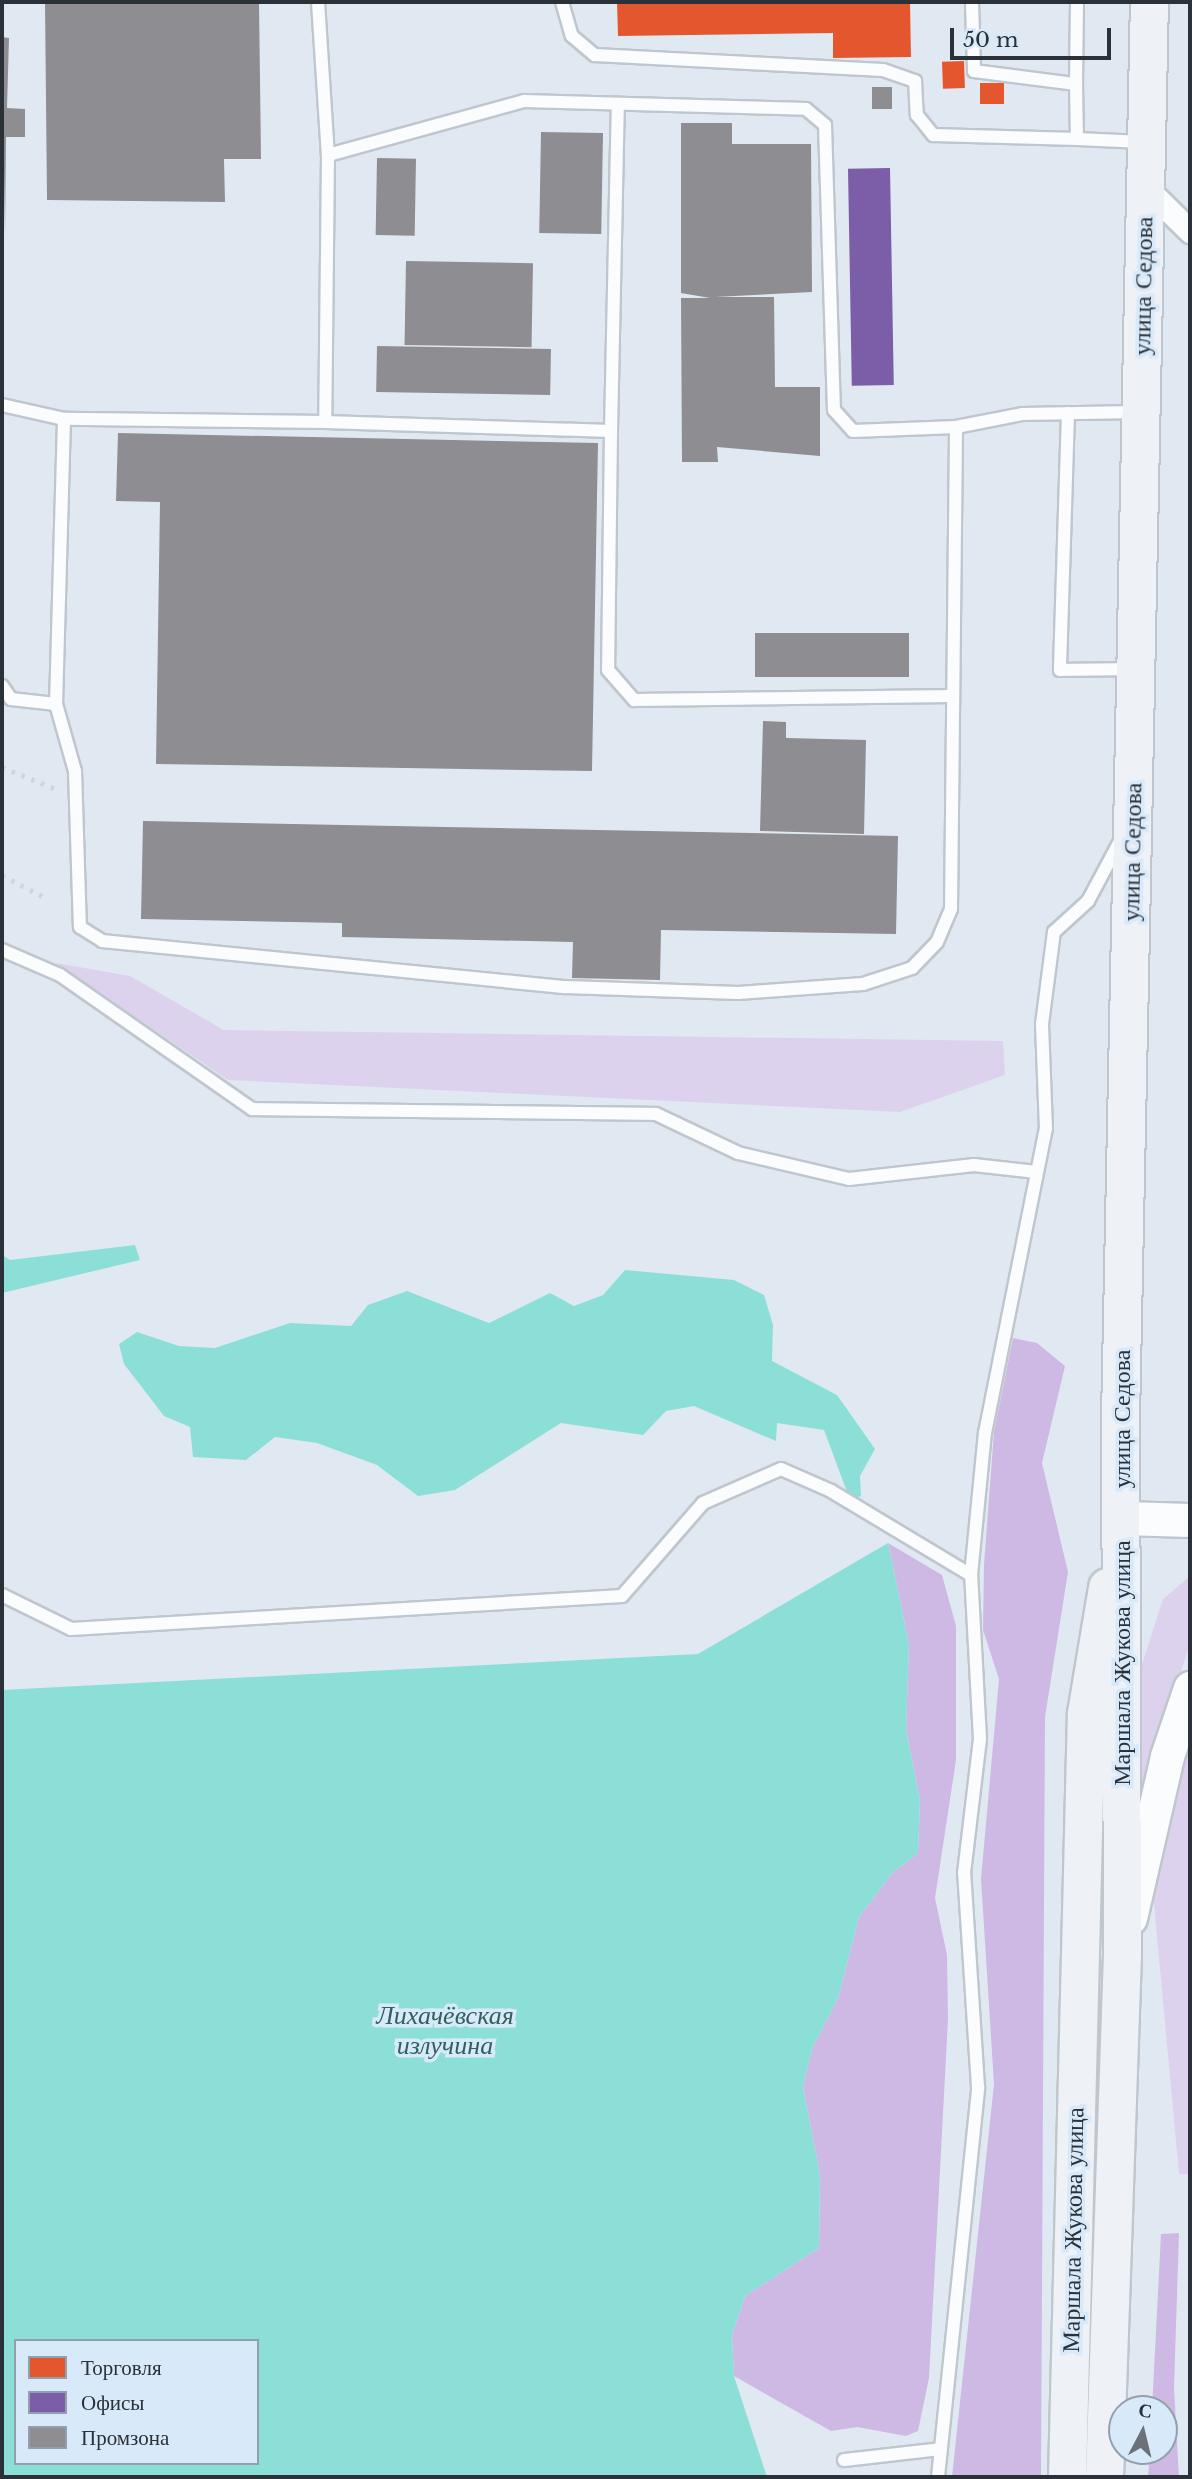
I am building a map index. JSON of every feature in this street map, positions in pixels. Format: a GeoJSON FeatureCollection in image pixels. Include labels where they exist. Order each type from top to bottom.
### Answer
{"type":"FeatureCollection","features":[{"type":"Feature","properties":{"kind":"main road"},"geometry":{"type":"LineString","coordinates":[[1143,142],[1149,2]]}},
{"type":"Feature","properties":{"kind":"main road","name":"улица Седова"},"geometry":{"type":"LineString","coordinates":[[1123,1518],[1132,819],[1145,187],[1143,142]]}},
{"type":"Feature","properties":{"kind":"main road"},"geometry":{"type":"LineString","coordinates":[[1123,1518],[1190,1520]]}},
{"type":"Feature","properties":{"kind":"main road","name":"Маршала Жукова улица"},"geometry":{"type":"LineString","coordinates":[[1104,2477],[1122,1954],[1123,1518]]}},
{"type":"Feature","properties":{"kind":"main road","name":"Маршала Жукова улица"},"geometry":{"type":"LineString","coordinates":[[1067,2477],[1086,1713],[1123,1518]]}},
{"type":"Feature","properties":{"kind":"main road"},"geometry":{"type":"LineString","coordinates":[[1122,1954],[1167,1756],[1190,1688]]}},
{"type":"Feature","properties":{"kind":"street"},"geometry":{"type":"LineString","coordinates":[[1145,187],[1190,231]]}},
{"type":"Feature","properties":{"kind":"lane"},"geometry":{"type":"LineString","coordinates":[[318,2],[328,155],[325,422]]}},
{"type":"Feature","properties":{"kind":"lane"},"geometry":{"type":"LineString","coordinates":[[562,2],[572,36],[595,55],[883,70],[915,81],[917,115],[933,135],[1143,142]]}},
{"type":"Feature","properties":{"kind":"lane"},"geometry":{"type":"LineString","coordinates":[[972,2],[974,71],[1076,84]]}},
{"type":"Feature","properties":{"kind":"lane"},"geometry":{"type":"LineString","coordinates":[[1077,2],[1077,139]]}},
{"type":"Feature","properties":{"kind":"lane"},"geometry":{"type":"LineString","coordinates":[[328,155],[524,101],[806,109],[825,125],[834,410],[853,431],[956,427],[1068,413],[1141,412]]}},
{"type":"Feature","properties":{"kind":"lane"},"geometry":{"type":"LineString","coordinates":[[618,104],[608,670],[634,700],[953,696]]}},
{"type":"Feature","properties":{"kind":"lane"},"geometry":{"type":"LineString","coordinates":[[2,405],[64,419],[325,422],[611,431]]}},
{"type":"Feature","properties":{"kind":"lane"},"geometry":{"type":"LineString","coordinates":[[1068,413],[1060,670],[1135,669]]}},
{"type":"Feature","properties":{"kind":"lane"},"geometry":{"type":"LineString","coordinates":[[64,419],[56,704],[75,771],[80,927],[102,941],[566,987],[738,993],[863,984],[912,968],[937,942],[951,909],[956,427]]}},
{"type":"Feature","properties":{"kind":"lane"},"geometry":{"type":"LineString","coordinates":[[2,686],[11,699],[56,704]]}},
{"type":"Feature","properties":{"kind":"lane"},"geometry":{"type":"LineString","coordinates":[[938,2477],[978,2087],[964,1873],[980,1739],[971,1575],[985,1433],[1046,1129],[1042,1024],[1054,932],[1088,901],[1132,819]]}},
{"type":"Feature","properties":{"kind":"lane"},"geometry":{"type":"LineString","coordinates":[[2,950],[60,975],[252,1109],[656,1114],[738,1153],[849,1180],[974,1165],[1037,1172]]}},
{"type":"Feature","properties":{"kind":"lane"},"geometry":{"type":"LineString","coordinates":[[2,1595],[71,1629],[622,1597],[703,1503],[781,1469],[831,1491],[971,1575]]}},
{"type":"Feature","properties":{"kind":"lane"},"geometry":{"type":"LineString","coordinates":[[844,2460],[940,2449]]}},
{"type":"Feature","properties":{"kind":"shaded area"},"geometry":{"type":"Polygon","coordinates":[[[56,963],[130,976],[224,1030],[1003,1041],[1005,1075],[900,1112],[228,1080],[56,963]]]}},
{"type":"Feature","properties":{"kind":"shaded area"},"geometry":{"type":"Polygon","coordinates":[[[1013,1338],[1037,1343],[1065,1366],[1042,1463],[1068,1572],[1045,1717],[1041,2477],[952,2477],[994,2084],[981,1879],[999,1679],[983,1630],[984,1565],[994,1432],[1013,1338]]]}},
{"type":"Feature","properties":{"kind":"shaded area"},"geometry":{"type":"Polygon","coordinates":[[[888,1543],[942,1575],[956,1626],[956,1760],[935,1898],[947,1955],[948,2019],[929,2378],[918,2431],[906,2436],[857,2427],[831,2431],[734,2376],[732,2335],[745,2296],[819,2248],[820,2175],[803,2087],[812,2049],[838,1998],[859,1917],[892,1873],[918,1853],[920,1801],[906,1729],[909,1644],[888,1543]]]}},
{"type":"Feature","properties":{"kind":"shaded area"},"geometry":{"type":"Polygon","coordinates":[[[1190,1576],[1190,1644],[1140,1796],[1142,1664],[1163,1599],[1190,1576]]]}},
{"type":"Feature","properties":{"kind":"shaded area"},"geometry":{"type":"Polygon","coordinates":[[[1190,1730],[1190,2174],[1179,2174],[1151,1872],[1190,1730]]]}},
{"type":"Feature","properties":{"kind":"shaded area"},"geometry":{"type":"Polygon","coordinates":[[[1179,2233],[1174,2395],[1153,2395],[1161,2234],[1179,2233]]]}},
{"type":"Feature","properties":{"kind":"shaded area"},"geometry":{"type":"Polygon","coordinates":[[[1178,2459],[1179,2477],[1148,2477],[1149,2465],[1178,2465],[1178,2459]]]}},
{"type":"Feature","properties":{"kind":"water"},"geometry":{"type":"Polygon","coordinates":[[[135,1245],[140,1260],[2,1293],[2,1255],[10,1260],[135,1245]]]}},
{"type":"Feature","properties":{"kind":"water"},"geometry":{"type":"Polygon","coordinates":[[[625,1270],[734,1280],[764,1295],[773,1325],[772,1361],[837,1395],[875,1449],[860,1476],[861,1496],[850,1500],[824,1430],[777,1423],[776,1441],[694,1406],[666,1411],[643,1435],[561,1423],[455,1490],[418,1496],[377,1465],[317,1443],[275,1437],[246,1460],[193,1457],[190,1427],[164,1416],[124,1364],[119,1344],[137,1332],[179,1346],[215,1348],[290,1323],[351,1326],[368,1305],[407,1291],[489,1323],[550,1293],[574,1306],[603,1295],[625,1270]]]}},
{"type":"Feature","properties":{"kind":"water","name":"Лихачёвская излучина"},"geometry":{"type":"Polygon","coordinates":[[[888,1543],[909,1644],[906,1729],[920,1801],[918,1853],[892,1873],[859,1917],[838,1998],[812,2049],[803,2087],[820,2175],[819,2248],[745,2296],[732,2335],[734,2376],[767,2477],[2,2477],[2,1690],[698,1654],[888,1543]]]}},
{"type":"Feature","properties":{"kind":"building: Торговля"},"geometry":{"type":"Polygon","coordinates":[[[617,2],[910,2],[911,57],[833,58],[833,33],[618,36],[617,2]]]}},
{"type":"Feature","properties":{"kind":"building: Торговля"},"geometry":{"type":"Polygon","coordinates":[[[964,61],[965,88],[943,89],[942,62],[964,61]]]}},
{"type":"Feature","properties":{"kind":"building: Торговля"},"geometry":{"type":"Polygon","coordinates":[[[980,83],[1004,83],[1004,104],[980,104],[980,83]]]}},
{"type":"Feature","properties":{"kind":"building: Офисы"},"geometry":{"type":"Polygon","coordinates":[[[890,168],[894,385],[852,386],[848,169],[890,168]]]}},
{"type":"Feature","properties":{"kind":"building: Промзона"},"geometry":{"type":"Polygon","coordinates":[[[45,2],[259,2],[261,159],[224,159],[225,202],[47,200],[45,2]]]}},
{"type":"Feature","properties":{"kind":"building: Промзона"},"geometry":{"type":"Polygon","coordinates":[[[2,37],[9,38],[7,108],[25,109],[25,137],[6,137],[5,237],[2,37]]]}},
{"type":"Feature","properties":{"kind":"building: Промзона"},"geometry":{"type":"Polygon","coordinates":[[[872,87],[892,87],[892,109],[872,109],[872,87]]]}},
{"type":"Feature","properties":{"kind":"building: Промзона"},"geometry":{"type":"Polygon","coordinates":[[[681,123],[732,123],[732,144],[811,144],[812,292],[715,297],[774,297],[775,387],[820,387],[820,456],[717,447],[718,462],[682,462],[681,298],[710,298],[681,293],[681,123]]]}},
{"type":"Feature","properties":{"kind":"building: Промзона"},"geometry":{"type":"Polygon","coordinates":[[[541,132],[603,133],[601,234],[539,233],[541,132]]]}},
{"type":"Feature","properties":{"kind":"building: Промзона"},"geometry":{"type":"Polygon","coordinates":[[[377,158],[416,159],[415,236],[376,235],[377,158]]]}},
{"type":"Feature","properties":{"kind":"building: Промзона"},"geometry":{"type":"Polygon","coordinates":[[[406,261],[533,263],[532,347],[405,345],[406,261]]]}},
{"type":"Feature","properties":{"kind":"building: Промзона"},"geometry":{"type":"Polygon","coordinates":[[[377,346],[551,349],[550,395],[376,392],[377,346]]]}},
{"type":"Feature","properties":{"kind":"building: Промзона"},"geometry":{"type":"Polygon","coordinates":[[[118,433],[598,443],[592,771],[156,764],[160,502],[116,501],[118,433]]]}},
{"type":"Feature","properties":{"kind":"building: Промзона"},"geometry":{"type":"Polygon","coordinates":[[[755,633],[909,633],[909,677],[755,677],[755,633]]]}},
{"type":"Feature","properties":{"kind":"building: Промзона"},"geometry":{"type":"Polygon","coordinates":[[[763,721],[786,722],[786,738],[866,740],[864,834],[760,831],[763,721]]]}},
{"type":"Feature","properties":{"kind":"building: Промзона"},"geometry":{"type":"Polygon","coordinates":[[[143,821],[898,836],[896,934],[661,930],[660,980],[572,978],[573,942],[342,937],[342,923],[141,919],[143,821]]]}},
{"type":"Feature","properties":{"kind":"railway"},"geometry":{"type":"LineString","coordinates":[[2,767],[56,789]]}},
{"type":"Feature","properties":{"kind":"railway"},"geometry":{"type":"LineString","coordinates":[[2,875],[46,898]]}}]}
